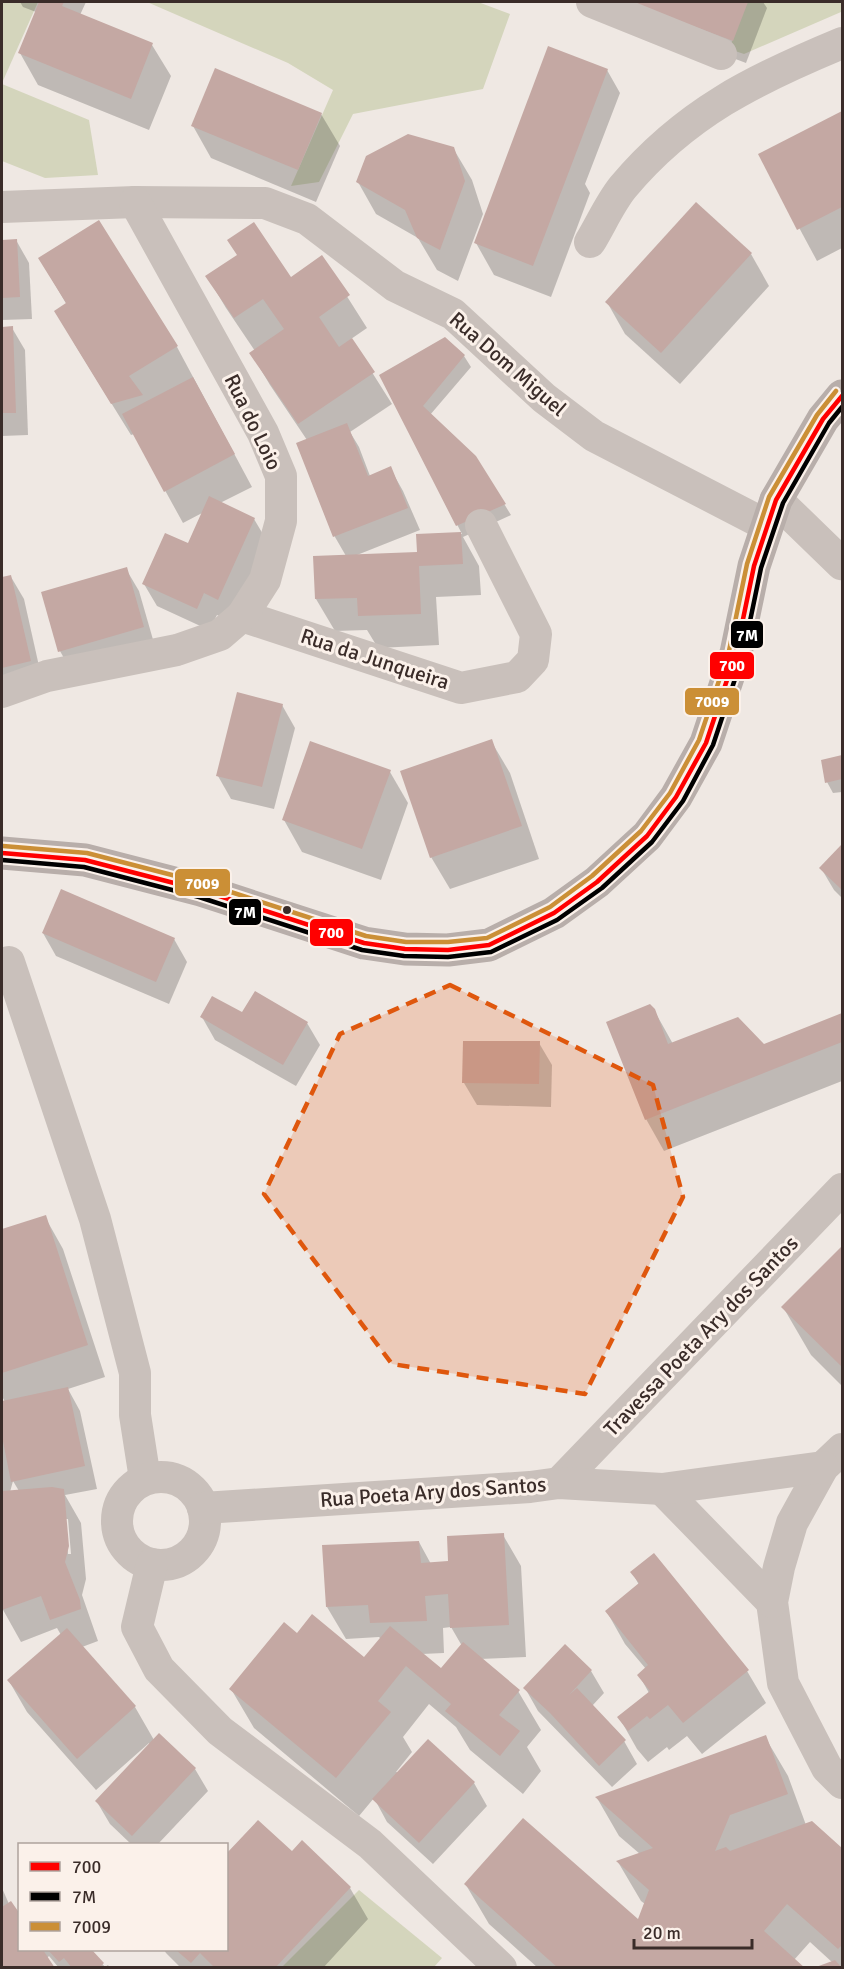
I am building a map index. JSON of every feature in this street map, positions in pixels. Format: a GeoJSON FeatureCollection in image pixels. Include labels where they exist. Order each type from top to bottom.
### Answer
{"type":"FeatureCollection","features":[{"type":"Feature","properties":{"kind":"main road"},"geometry":{"type":"LineString","coordinates":[[2,853],[85,860],[201,890],[364,943],[405,949],[438,950],[489,945],[554,913],[597,882],[647,836],[676,797],[706,743],[736,653],[754,566],[771,513],[822,419],[843,396]]}},
{"type":"Feature","properties":{"kind":"street"},"geometry":{"type":"LineString","coordinates":[[592,2],[721,54]]}},
{"type":"Feature","properties":{"kind":"street"},"geometry":{"type":"LineString","coordinates":[[590,242],[621,189],[667,140],[713,105],[777,70],[843,43]]}},
{"type":"Feature","properties":{"kind":"street","name":"Rua Dom Miguel"},"geometry":{"type":"LineString","coordinates":[[2,207],[135,202],[265,203],[307,219],[395,286],[453,314],[544,398],[594,436],[771,513]]}},
{"type":"Feature","properties":{"kind":"street","name":"Rua do Loio"},"geometry":{"type":"LineString","coordinates":[[2,692],[47,676],[177,650],[220,635],[242,616],[265,580],[281,521],[281,476],[264,433],[135,202]]}},
{"type":"Feature","properties":{"kind":"street"},"geometry":{"type":"LineString","coordinates":[[771,513],[843,564]]}},
{"type":"Feature","properties":{"kind":"street","name":"Rua da Junqueira"},"geometry":{"type":"LineString","coordinates":[[242,616],[461,688],[517,677],[533,660],[536,633],[481,525]]}},
{"type":"Feature","properties":{"kind":"street"},"geometry":{"type":"LineString","coordinates":[[9,962],[95,1219],[135,1373],[135,1415],[145,1479]]}},
{"type":"Feature","properties":{"kind":"street","name":"Travessa Poeta Ary dos Santos"},"geometry":{"type":"LineString","coordinates":[[559,1483],[843,1189]]}},
{"type":"Feature","properties":{"kind":"street"},"geometry":{"type":"LineString","coordinates":[[833,1458],[792,1523],[772,1602],[783,1683],[827,1768],[843,1783]]}},
{"type":"Feature","properties":{"kind":"street","name":"Rua Poeta Ary dos Santos"},"geometry":{"type":"LineString","coordinates":[[203,1508],[530,1487],[559,1483],[662,1488],[833,1458]]}},
{"type":"Feature","properties":{"kind":"street"},"geometry":{"type":"LineString","coordinates":[[159,1476],[187,1485],[197,1495],[203,1508],[205,1523],[202,1538],[194,1551],[182,1560],[168,1564],[152,1564],[139,1559],[128,1550],[120,1538],[117,1524],[118,1510],[124,1497],[133,1486],[145,1479],[159,1476]]}},
{"type":"Feature","properties":{"kind":"street"},"geometry":{"type":"LineString","coordinates":[[662,1488],[772,1602]]}},
{"type":"Feature","properties":{"kind":"street"},"geometry":{"type":"LineString","coordinates":[[152,1564],[137,1627],[159,1669],[220,1731],[370,1844],[501,1968]]}},
{"type":"Feature","properties":{"kind":"highlighted area"},"geometry":{"type":"Polygon","coordinates":[[[450,985],[653,1085],[683,1197],[585,1394],[392,1364],[264,1194],[340,1034],[450,985]]]}},
{"type":"Feature","properties":{"kind":"green space"},"geometry":{"type":"Polygon","coordinates":[[[2,2],[38,2],[2,83],[2,2]]]}},
{"type":"Feature","properties":{"kind":"green space"},"geometry":{"type":"Polygon","coordinates":[[[147,2],[478,2],[510,14],[483,89],[353,114],[319,182],[291,186],[333,90],[288,63],[147,2]]]}},
{"type":"Feature","properties":{"kind":"green space"},"geometry":{"type":"Polygon","coordinates":[[[747,2],[842,2],[841,12],[744,54],[729,49],[747,2]]]}},
{"type":"Feature","properties":{"kind":"green space"},"geometry":{"type":"Polygon","coordinates":[[[2,84],[89,120],[98,175],[45,178],[2,161],[2,84]]]}},
{"type":"Feature","properties":{"kind":"green space"},"geometry":{"type":"Polygon","coordinates":[[[359,1890],[442,1958],[434,1967],[282,1967],[359,1890]]]}},
{"type":"Feature","properties":{"kind":"building"},"geometry":{"type":"Polygon","coordinates":[[[39,2],[64,2],[62,6],[153,43],[131,99],[18,53],[39,2]]]}},
{"type":"Feature","properties":{"kind":"building"},"geometry":{"type":"Polygon","coordinates":[[[629,2],[748,2],[733,41],[629,2]]]}},
{"type":"Feature","properties":{"kind":"building"},"geometry":{"type":"Polygon","coordinates":[[[548,46],[608,69],[533,266],[474,243],[548,46]]]}},
{"type":"Feature","properties":{"kind":"building"},"geometry":{"type":"Polygon","coordinates":[[[215,68],[322,113],[298,170],[191,126],[215,68]]]}},
{"type":"Feature","properties":{"kind":"building"},"geometry":{"type":"Polygon","coordinates":[[[842,111],[842,207],[797,230],[758,154],[842,111]]]}},
{"type":"Feature","properties":{"kind":"building"},"geometry":{"type":"Polygon","coordinates":[[[408,134],[454,147],[465,181],[440,250],[417,238],[405,210],[356,182],[366,156],[408,134]]]}},
{"type":"Feature","properties":{"kind":"building"},"geometry":{"type":"Polygon","coordinates":[[[696,202],[752,253],[661,353],[605,302],[696,202]]]}},
{"type":"Feature","properties":{"kind":"building"},"geometry":{"type":"Polygon","coordinates":[[[99,220],[178,346],[129,376],[143,395],[111,404],[54,311],[66,303],[38,258],[99,220]]]}},
{"type":"Feature","properties":{"kind":"building"},"geometry":{"type":"Polygon","coordinates":[[[254,222],[291,277],[322,255],[350,295],[319,317],[339,347],[352,338],[375,372],[298,424],[249,353],[284,329],[263,299],[234,318],[205,276],[237,255],[227,240],[254,222]]]}},
{"type":"Feature","properties":{"kind":"building"},"geometry":{"type":"Polygon","coordinates":[[[17,239],[20,297],[2,298],[2,240],[17,239]]]}},
{"type":"Feature","properties":{"kind":"building"},"geometry":{"type":"Polygon","coordinates":[[[13,326],[16,413],[2,413],[2,327],[13,326]]]}},
{"type":"Feature","properties":{"kind":"building"},"geometry":{"type":"Polygon","coordinates":[[[445,337],[465,355],[423,406],[476,456],[506,504],[456,526],[379,375],[445,337]]]}},
{"type":"Feature","properties":{"kind":"building"},"geometry":{"type":"Polygon","coordinates":[[[193,377],[235,454],[164,492],[122,414],[193,377]]]}},
{"type":"Feature","properties":{"kind":"building"},"geometry":{"type":"Polygon","coordinates":[[[347,423],[368,476],[391,466],[408,508],[333,537],[296,443],[347,423]]]}},
{"type":"Feature","properties":{"kind":"building"},"geometry":{"type":"Polygon","coordinates":[[[209,496],[255,518],[218,600],[204,593],[197,609],[142,584],[165,533],[188,543],[209,496]]]}},
{"type":"Feature","properties":{"kind":"building"},"geometry":{"type":"Polygon","coordinates":[[[461,532],[463,564],[419,566],[421,614],[358,616],[357,598],[315,599],[313,556],[417,552],[416,534],[461,532]]]}},
{"type":"Feature","properties":{"kind":"building"},"geometry":{"type":"Polygon","coordinates":[[[127,567],[144,627],[58,652],[41,592],[127,567]]]}},
{"type":"Feature","properties":{"kind":"building"},"geometry":{"type":"Polygon","coordinates":[[[11,575],[31,661],[2,668],[2,577],[11,575]]]}},
{"type":"Feature","properties":{"kind":"building"},"geometry":{"type":"Polygon","coordinates":[[[237,692],[283,704],[262,787],[216,776],[237,692]]]}},
{"type":"Feature","properties":{"kind":"building"},"geometry":{"type":"Polygon","coordinates":[[[492,739],[522,826],[430,858],[400,771],[492,739]]]}},
{"type":"Feature","properties":{"kind":"building"},"geometry":{"type":"Polygon","coordinates":[[[310,741],[391,770],[362,849],[282,820],[310,741]]]}},
{"type":"Feature","properties":{"kind":"building"},"geometry":{"type":"Polygon","coordinates":[[[842,755],[842,779],[825,783],[821,760],[842,755]]]}},
{"type":"Feature","properties":{"kind":"building"},"geometry":{"type":"Polygon","coordinates":[[[842,844],[842,890],[819,868],[842,844]]]}},
{"type":"Feature","properties":{"kind":"building"},"geometry":{"type":"Polygon","coordinates":[[[61,889],[175,938],[156,982],[42,933],[61,889]]]}},
{"type":"Feature","properties":{"kind":"building"},"geometry":{"type":"Polygon","coordinates":[[[255,991],[308,1022],[283,1065],[200,1017],[212,996],[242,1012],[255,991]]]}},
{"type":"Feature","properties":{"kind":"building"},"geometry":{"type":"Polygon","coordinates":[[[650,1004],[655,1009],[668,1044],[738,1017],[764,1044],[842,1013],[842,1042],[645,1120],[606,1022],[650,1004]]]}},
{"type":"Feature","properties":{"kind":"building"},"geometry":{"type":"Polygon","coordinates":[[[463,1041],[540,1041],[539,1084],[462,1083],[463,1041]]]}},
{"type":"Feature","properties":{"kind":"building"},"geometry":{"type":"Polygon","coordinates":[[[46,1215],[88,1345],[2,1373],[2,1229],[46,1215]]]}},
{"type":"Feature","properties":{"kind":"building"},"geometry":{"type":"Polygon","coordinates":[[[842,1246],[842,1367],[781,1307],[842,1246]]]}},
{"type":"Feature","properties":{"kind":"building"},"geometry":{"type":"Polygon","coordinates":[[[68,1387],[85,1466],[11,1482],[2,1436],[2,1401],[68,1387]]]}},
{"type":"Feature","properties":{"kind":"building"},"geometry":{"type":"Polygon","coordinates":[[[52,1487],[64,1489],[69,1546],[65,1562],[80,1600],[81,1609],[50,1620],[41,1596],[2,1610],[2,1491],[52,1487]]]}},
{"type":"Feature","properties":{"kind":"building"},"geometry":{"type":"Polygon","coordinates":[[[504,1533],[509,1625],[450,1628],[448,1594],[425,1596],[427,1621],[370,1623],[368,1605],[326,1607],[322,1545],[419,1541],[421,1563],[448,1561],[447,1536],[504,1533]]]}},
{"type":"Feature","properties":{"kind":"building"},"geometry":{"type":"Polygon","coordinates":[[[654,1553],[749,1670],[683,1723],[668,1705],[650,1719],[647,1716],[628,1731],[617,1717],[650,1691],[637,1675],[648,1665],[605,1611],[639,1583],[630,1572],[654,1553]]]}},
{"type":"Feature","properties":{"kind":"building"},"geometry":{"type":"Polygon","coordinates":[[[312,1614],[364,1657],[390,1626],[441,1668],[463,1642],[520,1690],[499,1715],[520,1731],[500,1756],[445,1711],[451,1704],[406,1666],[378,1701],[391,1712],[336,1778],[229,1689],[284,1622],[297,1633],[312,1614]]]}},
{"type":"Feature","properties":{"kind":"building"},"geometry":{"type":"Polygon","coordinates":[[[67,1628],[136,1706],[77,1759],[7,1680],[67,1628]]]}},
{"type":"Feature","properties":{"kind":"building"},"geometry":{"type":"Polygon","coordinates":[[[565,1644],[592,1670],[569,1695],[577,1688],[626,1740],[599,1766],[550,1713],[523,1688],[565,1644]]]}},
{"type":"Feature","properties":{"kind":"building"},"geometry":{"type":"Polygon","coordinates":[[[159,1733],[196,1768],[132,1836],[95,1801],[159,1733]]]}},
{"type":"Feature","properties":{"kind":"building"},"geometry":{"type":"Polygon","coordinates":[[[766,1735],[788,1794],[730,1815],[715,1851],[726,1847],[730,1851],[812,1821],[842,1848],[842,1945],[838,1949],[787,1904],[764,1931],[805,1968],[558,1968],[464,1884],[523,1818],[638,1919],[649,1890],[616,1861],[653,1848],[595,1797],[766,1735]]]}},
{"type":"Feature","properties":{"kind":"building"},"geometry":{"type":"Polygon","coordinates":[[[428,1739],[475,1782],[419,1843],[372,1799],[428,1739]]]}},
{"type":"Feature","properties":{"kind":"building"},"geometry":{"type":"Polygon","coordinates":[[[258,1820],[292,1851],[302,1840],[351,1887],[275,1968],[215,1968],[200,1953],[191,1963],[177,1951],[228,1951],[228,1852],[258,1820]]]}},
{"type":"Feature","properties":{"kind":"building"},"geometry":{"type":"Polygon","coordinates":[[[11,1901],[18,1911],[18,1951],[44,1951],[55,1968],[2,1968],[2,1907],[11,1901]]]}},
{"type":"Feature","properties":{"kind":"building"},"geometry":{"type":"Polygon","coordinates":[[[49,1951],[93,1951],[104,1963],[99,1968],[72,1968],[64,1958],[59,1962],[49,1951]]]}},
{"type":"Feature","properties":{"kind":"building"},"geometry":{"type":"Polygon","coordinates":[[[835,1960],[842,1968],[816,1968],[816,1967],[835,1960]]]}},
{"type":"Feature","properties":{"kind":"transit line","name":"7009"},"geometry":{"type":"LineString","coordinates":[[3,846],[87,853],[203,883],[366,936],[406,942],[448,942],[487,938],[550,907],[592,876],[641,831],[670,793],[699,740],[729,651],[747,564],[769,497],[817,415],[836,391]]}},
{"type":"Feature","properties":{"kind":"transit line","name":"700"},"geometry":{"type":"LineString","coordinates":[[2,853],[85,860],[201,890],[364,943],[405,949],[448,950],[489,945],[554,913],[597,882],[647,836],[676,797],[706,743],[736,653],[754,566],[776,500],[823,419],[842,396]]}},
{"type":"Feature","properties":{"kind":"transit line","name":"7M"},"geometry":{"type":"LineString","coordinates":[[2,860],[84,867],[199,897],[362,950],[404,956],[448,957],[491,952],[557,920],[602,888],[652,842],[683,801],[713,745],[743,655],[761,568],[783,503],[829,423],[842,407]]}}]}
